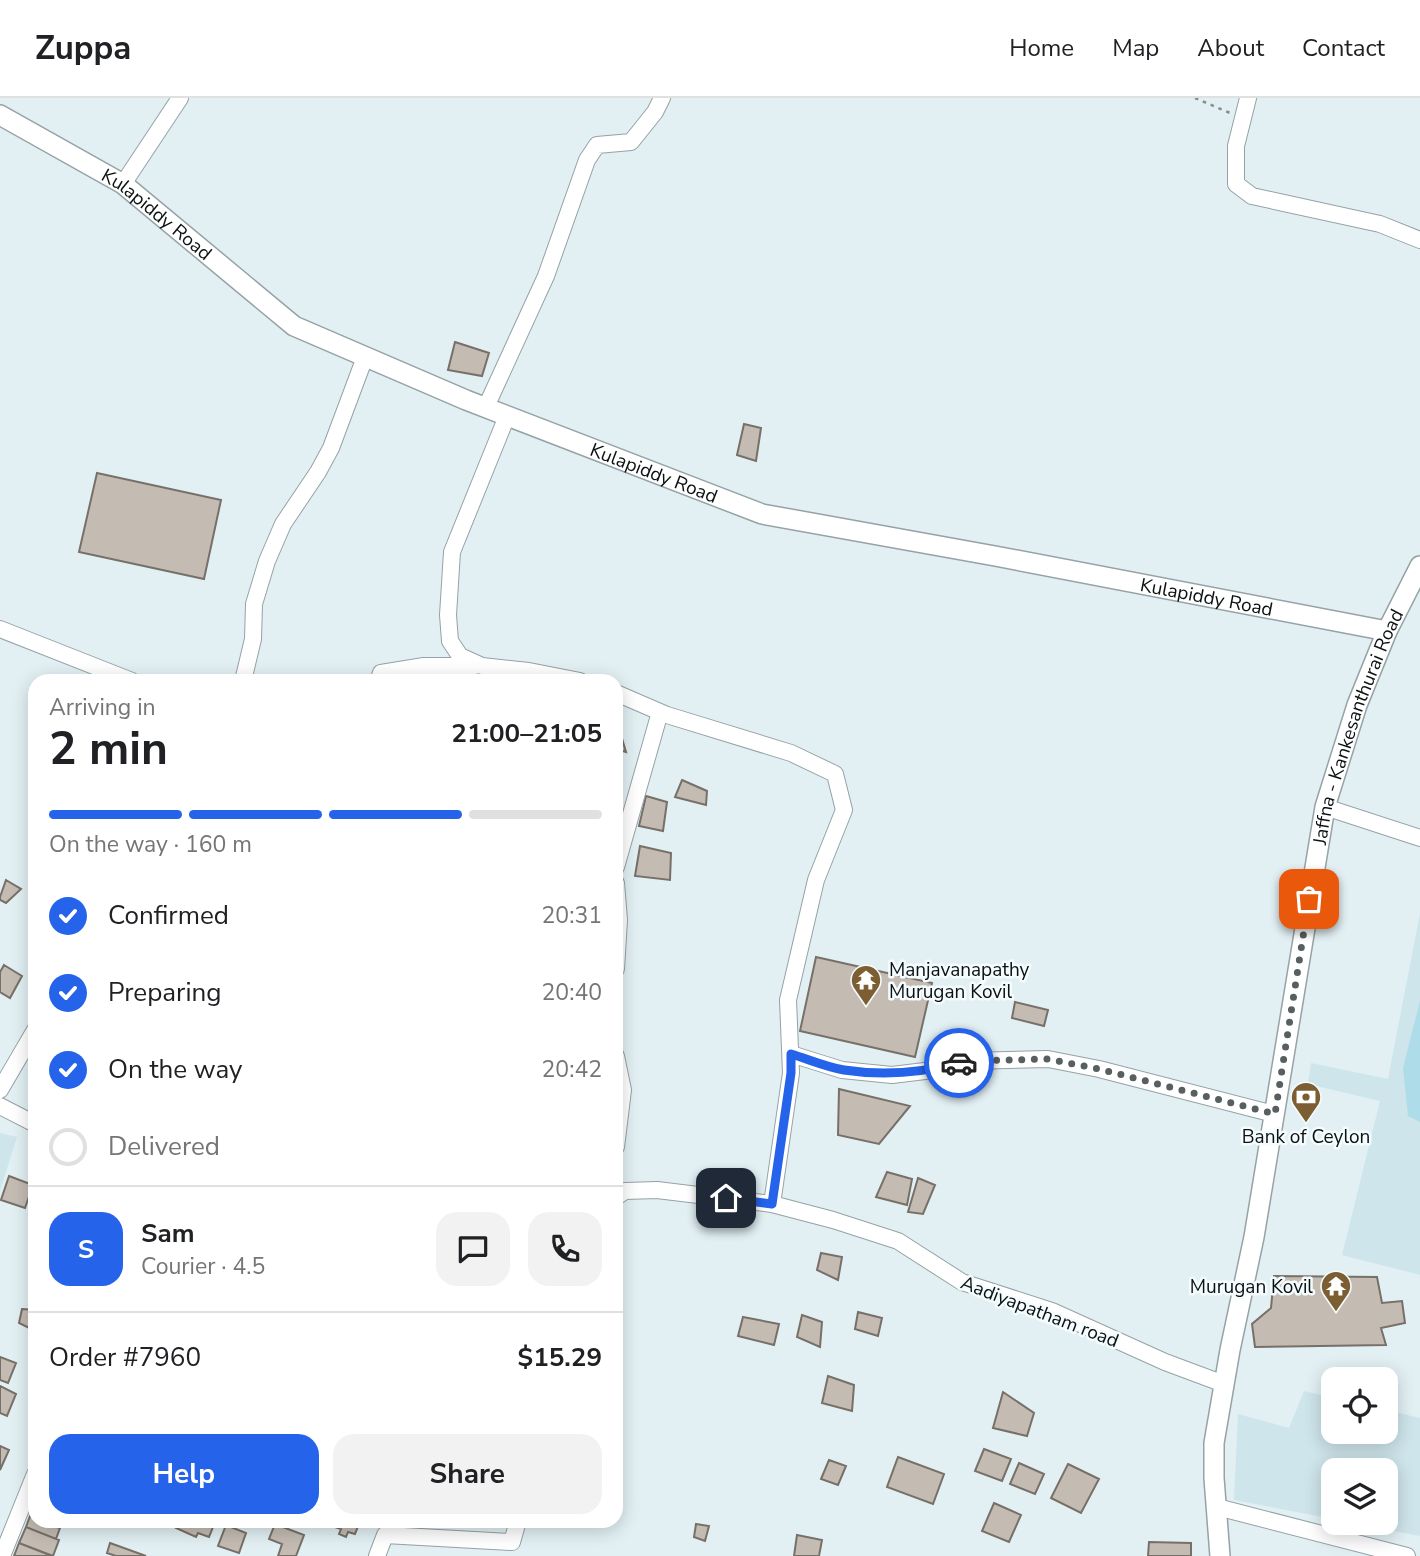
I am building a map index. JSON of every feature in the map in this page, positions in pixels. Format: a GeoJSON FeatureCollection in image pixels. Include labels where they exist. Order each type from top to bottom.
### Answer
{"type":"FeatureCollection","features":[{"type":"Feature","properties":{"kind":"main road","name":"Kulapiddy Road"},"geometry":{"type":"LineString","coordinates":[[0,115],[123,184],[294,326],[507,416],[762,514],[995,555],[1241,605],[1387,631]]}},
{"type":"Feature","properties":{"kind":"main road","name":"Jaffna - Kankesanthurai Road"},"geometry":{"type":"LineString","coordinates":[[1220,1556],[1214,1443],[1254,1237],[1325,807],[1357,705],[1387,631],[1419,568]]}},
{"type":"Feature","properties":{"kind":"street"},"geometry":{"type":"LineString","coordinates":[[123,184],[180,98]]}},
{"type":"Feature","properties":{"kind":"street"},"geometry":{"type":"LineString","coordinates":[[486,407],[545,276],[587,160],[597,145],[631,142],[655,112],[662,98]]}},
{"type":"Feature","properties":{"kind":"street"},"geometry":{"type":"LineString","coordinates":[[1248,98],[1236,146],[1236,184],[1252,196],[1380,224],[1420,240]]}},
{"type":"Feature","properties":{"kind":"street"},"geometry":{"type":"LineString","coordinates":[[245,674],[253,639],[254,604],[267,561],[283,524],[318,472],[331,447],[365,357]]}},
{"type":"Feature","properties":{"kind":"street"},"geometry":{"type":"LineString","coordinates":[[482,666],[460,656],[450,641],[448,615],[452,552],[507,416]]}},
{"type":"Feature","properties":{"kind":"street"},"geometry":{"type":"LineString","coordinates":[[0,629],[114,674]]}},
{"type":"Feature","properties":{"kind":"street"},"geometry":{"type":"LineString","coordinates":[[381,674],[424,666],[482,666],[544,674]]}},
{"type":"Feature","properties":{"kind":"street"},"geometry":{"type":"LineString","coordinates":[[623,696],[660,712],[791,753],[835,774],[844,810],[816,880],[788,1000],[791,1073],[772,1204]]}},
{"type":"Feature","properties":{"kind":"street"},"geometry":{"type":"LineString","coordinates":[[623,842],[660,712]]}},
{"type":"Feature","properties":{"kind":"street"},"geometry":{"type":"LineString","coordinates":[[1325,807],[1420,838]]}},
{"type":"Feature","properties":{"kind":"street"},"geometry":{"type":"LineString","coordinates":[[0,1090],[28,1042]]}},
{"type":"Feature","properties":{"kind":"street"},"geometry":{"type":"LineString","coordinates":[[791,1054],[842,1070],[892,1074],[933,1070],[968,1061],[1048,1059],[1099,1069],[1275,1114]]}},
{"type":"Feature","properties":{"kind":"street"},"geometry":{"type":"LineString","coordinates":[[0,1106],[28,1120]]}},
{"type":"Feature","properties":{"kind":"street","name":"Aadiyapatham road"},"geometry":{"type":"LineString","coordinates":[[623,1188],[772,1204],[898,1241],[962,1282],[1052,1311],[1164,1362],[1224,1384]]}},
{"type":"Feature","properties":{"kind":"street"},"geometry":{"type":"LineString","coordinates":[[2,1556],[28,1491]]}},
{"type":"Feature","properties":{"kind":"street"},"geometry":{"type":"LineString","coordinates":[[1217,1507],[1407,1556]]}},
{"type":"Feature","properties":{"kind":"street"},"geometry":{"type":"LineString","coordinates":[[377,1556],[385,1535],[512,1542],[516,1528]]}},
{"type":"Feature","properties":{"kind":"path"},"geometry":{"type":"LineString","coordinates":[[1195,98],[1243,118]]}},
{"type":"Feature","properties":{"kind":"shaded area"},"geometry":{"type":"Polygon","coordinates":[[[1420,913],[1420,1275],[1342,1255],[1380,1101],[1308,1084],[1311,1063],[1388,1079],[1420,913]]]}},
{"type":"Feature","properties":{"kind":"shaded area"},"geometry":{"type":"Polygon","coordinates":[[[1420,1001],[1420,1122],[1408,1116],[1403,1068],[1420,1001]]]}},
{"type":"Feature","properties":{"kind":"shaded area"},"geometry":{"type":"Polygon","coordinates":[[[0,1133],[17,1137],[0,1191],[0,1133]]]}},
{"type":"Feature","properties":{"kind":"shaded area"},"geometry":{"type":"Polygon","coordinates":[[[1304,1391],[1321,1395],[1321,1444],[1398,1444],[1398,1413],[1420,1418],[1420,1536],[1398,1532],[1398,1458],[1321,1458],[1321,1517],[1234,1500],[1238,1414],[1289,1428],[1304,1391]]]}},
{"type":"Feature","properties":{"kind":"building"},"geometry":{"type":"Polygon","coordinates":[[[455,342],[489,353],[482,376],[448,370],[455,342]]]}},
{"type":"Feature","properties":{"kind":"building"},"geometry":{"type":"Polygon","coordinates":[[[744,424],[761,428],[756,461],[737,455],[744,424]]]}},
{"type":"Feature","properties":{"kind":"building"},"geometry":{"type":"Polygon","coordinates":[[[97,473],[221,500],[204,579],[79,552],[97,473]]]}},
{"type":"Feature","properties":{"kind":"building"},"geometry":{"type":"Polygon","coordinates":[[[682,780],[707,791],[706,805],[675,797],[682,780]]]}},
{"type":"Feature","properties":{"kind":"building"},"geometry":{"type":"Polygon","coordinates":[[[646,796],[667,802],[663,831],[639,826],[646,796]]]}},
{"type":"Feature","properties":{"kind":"building"},"geometry":{"type":"Polygon","coordinates":[[[640,846],[671,853],[670,880],[635,876],[640,846]]]}},
{"type":"Feature","properties":{"kind":"building"},"geometry":{"type":"Polygon","coordinates":[[[6,880],[21,889],[6,903],[0,900],[0,897],[6,880]]]}},
{"type":"Feature","properties":{"kind":"building","name":"Manjavanapathy Murugan Kovil"},"geometry":{"type":"Polygon","coordinates":[[[816,957],[932,983],[915,1057],[800,1031],[816,957]]]}},
{"type":"Feature","properties":{"kind":"building"},"geometry":{"type":"Polygon","coordinates":[[[4,965],[22,976],[10,998],[0,992],[0,972],[4,965]]]}},
{"type":"Feature","properties":{"kind":"building"},"geometry":{"type":"Polygon","coordinates":[[[1015,1002],[1048,1010],[1044,1026],[1012,1018],[1015,1002]]]}},
{"type":"Feature","properties":{"kind":"building"},"geometry":{"type":"Polygon","coordinates":[[[839,1089],[910,1106],[879,1144],[838,1135],[839,1089]]]}},
{"type":"Feature","properties":{"kind":"building"},"geometry":{"type":"Polygon","coordinates":[[[887,1172],[912,1179],[907,1205],[876,1197],[887,1172]]]}},
{"type":"Feature","properties":{"kind":"building"},"geometry":{"type":"Polygon","coordinates":[[[9,1176],[28,1183],[25,1208],[1,1200],[9,1176]]]}},
{"type":"Feature","properties":{"kind":"building"},"geometry":{"type":"Polygon","coordinates":[[[918,1178],[935,1185],[923,1214],[908,1212],[918,1178]]]}},
{"type":"Feature","properties":{"kind":"building"},"geometry":{"type":"Polygon","coordinates":[[[821,1253],[842,1257],[838,1280],[817,1270],[821,1253]]]}},
{"type":"Feature","properties":{"kind":"building"},"geometry":{"type":"Polygon","coordinates":[[[1274,1276],[1377,1277],[1382,1303],[1402,1301],[1405,1323],[1381,1328],[1386,1345],[1255,1347],[1252,1324],[1271,1308],[1274,1276]]]}},
{"type":"Feature","properties":{"kind":"building"},"geometry":{"type":"Polygon","coordinates":[[[22,1309],[28,1309],[28,1328],[19,1323],[22,1309]]]}},
{"type":"Feature","properties":{"kind":"building"},"geometry":{"type":"Polygon","coordinates":[[[858,1312],[882,1318],[878,1336],[855,1329],[858,1312]]]}},
{"type":"Feature","properties":{"kind":"building"},"geometry":{"type":"Polygon","coordinates":[[[802,1315],[822,1322],[820,1347],[797,1337],[802,1315]]]}},
{"type":"Feature","properties":{"kind":"building"},"geometry":{"type":"Polygon","coordinates":[[[743,1317],[779,1324],[774,1345],[738,1336],[743,1317]]]}},
{"type":"Feature","properties":{"kind":"building"},"geometry":{"type":"Polygon","coordinates":[[[0,1357],[16,1363],[8,1383],[0,1380],[0,1357]]]}},
{"type":"Feature","properties":{"kind":"building"},"geometry":{"type":"Polygon","coordinates":[[[828,1376],[854,1385],[852,1411],[822,1403],[828,1376]]]}},
{"type":"Feature","properties":{"kind":"building"},"geometry":{"type":"Polygon","coordinates":[[[0,1386],[16,1394],[7,1416],[0,1413],[0,1386]]]}},
{"type":"Feature","properties":{"kind":"building"},"geometry":{"type":"Polygon","coordinates":[[[1003,1392],[1034,1413],[1027,1436],[993,1428],[1003,1392]]]}},
{"type":"Feature","properties":{"kind":"building"},"geometry":{"type":"Polygon","coordinates":[[[0,1446],[9,1450],[0,1470],[0,1446]]]}},
{"type":"Feature","properties":{"kind":"building"},"geometry":{"type":"Polygon","coordinates":[[[984,1449],[1011,1459],[1002,1481],[975,1471],[984,1449]]]}},
{"type":"Feature","properties":{"kind":"building"},"geometry":{"type":"Polygon","coordinates":[[[898,1457],[944,1474],[933,1504],[887,1487],[898,1457]]]}},
{"type":"Feature","properties":{"kind":"building"},"geometry":{"type":"Polygon","coordinates":[[[829,1460],[846,1466],[838,1485],[821,1479],[829,1460]]]}},
{"type":"Feature","properties":{"kind":"building"},"geometry":{"type":"Polygon","coordinates":[[[1019,1463],[1044,1474],[1035,1494],[1010,1484],[1019,1463]]]}},
{"type":"Feature","properties":{"kind":"building"},"geometry":{"type":"Polygon","coordinates":[[[1068,1464],[1099,1479],[1081,1513],[1051,1498],[1068,1464]]]}},
{"type":"Feature","properties":{"kind":"building"},"geometry":{"type":"Polygon","coordinates":[[[994,1503],[1021,1515],[1009,1542],[982,1531],[994,1503]]]}},
{"type":"Feature","properties":{"kind":"building"},"geometry":{"type":"Polygon","coordinates":[[[696,1524],[709,1526],[705,1541],[694,1537],[696,1524]]]}},
{"type":"Feature","properties":{"kind":"building"},"geometry":{"type":"Polygon","coordinates":[[[26,1527],[59,1540],[53,1556],[19,1543],[26,1527]]]}},
{"type":"Feature","properties":{"kind":"building"},"geometry":{"type":"Polygon","coordinates":[[[28,1528],[60,1528],[56,1539],[28,1528]]]}},
{"type":"Feature","properties":{"kind":"building"},"geometry":{"type":"Polygon","coordinates":[[[176,1528],[213,1528],[209,1537],[198,1533],[196,1537],[176,1528]]]}},
{"type":"Feature","properties":{"kind":"building"},"geometry":{"type":"Polygon","coordinates":[[[225,1528],[246,1533],[239,1553],[218,1546],[225,1528]]]}},
{"type":"Feature","properties":{"kind":"building"},"geometry":{"type":"Polygon","coordinates":[[[273,1528],[286,1528],[304,1535],[296,1556],[278,1556],[282,1544],[269,1539],[273,1528]]]}},
{"type":"Feature","properties":{"kind":"building"},"geometry":{"type":"Polygon","coordinates":[[[338,1528],[357,1528],[355,1534],[348,1532],[346,1537],[339,1534],[341,1529],[338,1528]]]}},
{"type":"Feature","properties":{"kind":"building"},"geometry":{"type":"Polygon","coordinates":[[[797,1535],[822,1540],[819,1556],[794,1556],[797,1535]]]}},
{"type":"Feature","properties":{"kind":"building"},"geometry":{"type":"Polygon","coordinates":[[[1149,1542],[1191,1543],[1191,1556],[1148,1556],[1149,1542]]]}},
{"type":"Feature","properties":{"kind":"building"},"geometry":{"type":"Polygon","coordinates":[[[19,1543],[52,1556],[14,1556],[19,1543]]]}},
{"type":"Feature","properties":{"kind":"building"},"geometry":{"type":"Polygon","coordinates":[[[110,1543],[146,1556],[116,1556],[107,1553],[110,1543]]]}},
{"type":"Feature","properties":{"kind":"way so far"},"geometry":{"type":"LineString","coordinates":[[959,1063],[1048,1059],[1099,1069],[1275,1114],[1309,899]]}},
{"type":"Feature","properties":{"kind":"place","name":"Manjavanapathy Murugan Kovil"},"geometry":{"type":"Point","coordinates":[866,1007]}},
{"type":"Feature","properties":{"kind":"place","name":"Bank of Ceylon"},"geometry":{"type":"Point","coordinates":[1306,1124]}},
{"type":"Feature","properties":{"kind":"place","name":"Murugan Kovil"},"geometry":{"type":"Point","coordinates":[1336,1313]}},
{"type":"Feature","properties":{"kind":"route"},"geometry":{"type":"LineString","coordinates":[[726,1198],[772,1204],[791,1073],[791,1054],[842,1070],[892,1074],[933,1070],[959,1063]]}}]}
